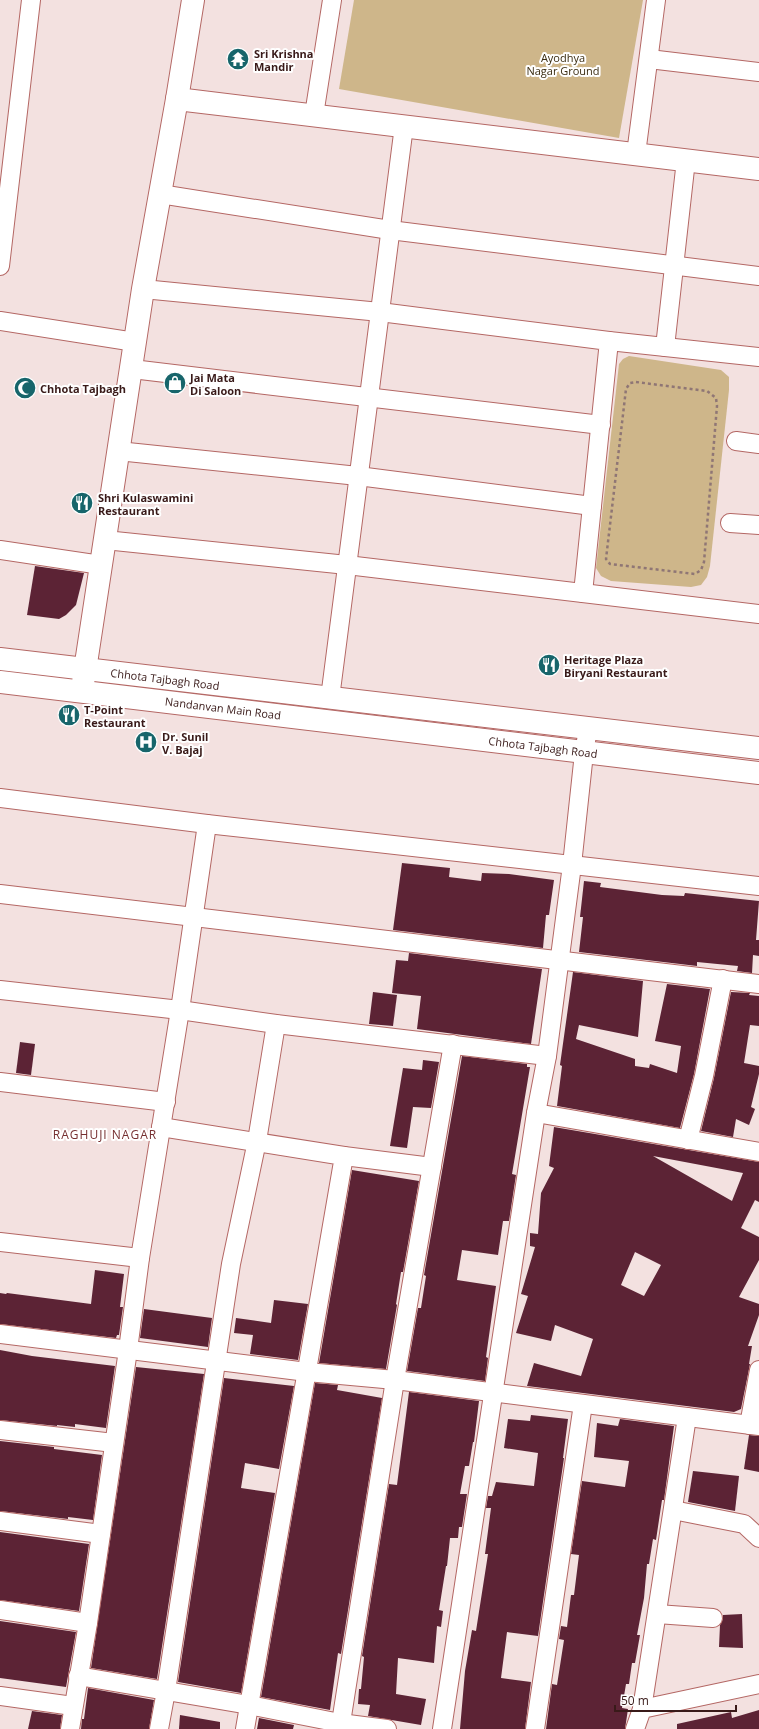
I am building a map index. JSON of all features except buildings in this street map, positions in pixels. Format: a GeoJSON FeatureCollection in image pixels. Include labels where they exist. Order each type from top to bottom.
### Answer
{"type":"FeatureCollection","features":[{"type":"Feature","properties":{"kind":"main road"},"geometry":{"type":"LineString","coordinates":[[84,680],[143,289],[193,0]]}},
{"type":"Feature","properties":{"kind":"main road"},"geometry":{"type":"LineString","coordinates":[[177,99],[759,169]]}},
{"type":"Feature","properties":{"kind":"main road","name":"Chhota Tajbagh Road"},"geometry":{"type":"LineString","coordinates":[[0,659],[84,680],[330,698],[759,748]]}},
{"type":"Feature","properties":{"kind":"main road","name":"Nandanvan Main Road"},"geometry":{"type":"LineString","coordinates":[[0,682],[84,680],[327,720]]}},
{"type":"Feature","properties":{"kind":"main road","name":"Chhota Tajbagh Road"},"geometry":{"type":"LineString","coordinates":[[327,720],[584,753],[759,773]]}},
{"type":"Feature","properties":{"kind":"street"},"geometry":{"type":"LineString","coordinates":[[0,266],[32,0]]}},
{"type":"Feature","properties":{"kind":"street"},"geometry":{"type":"LineString","coordinates":[[314,115],[332,0]]}},
{"type":"Feature","properties":{"kind":"street"},"geometry":{"type":"LineString","coordinates":[[636,154],[656,0]]}},
{"type":"Feature","properties":{"kind":"street"},"geometry":{"type":"LineString","coordinates":[[649,59],[759,72]]}},
{"type":"Feature","properties":{"kind":"street"},"geometry":{"type":"LineString","coordinates":[[330,698],[404,126]]}},
{"type":"Feature","properties":{"kind":"street"},"geometry":{"type":"LineString","coordinates":[[665,347],[686,160]]}},
{"type":"Feature","properties":{"kind":"street"},"geometry":{"type":"LineString","coordinates":[[160,194],[390,230],[674,264],[759,276]]}},
{"type":"Feature","properties":{"kind":"street"},"geometry":{"type":"LineString","coordinates":[[143,289],[380,312],[759,358]]}},
{"type":"Feature","properties":{"kind":"street"},"geometry":{"type":"LineString","coordinates":[[0,320],[135,342]]}},
{"type":"Feature","properties":{"kind":"street"},"geometry":{"type":"LineString","coordinates":[[582,593],[609,341]]}},
{"type":"Feature","properties":{"kind":"street"},"geometry":{"type":"LineString","coordinates":[[132,369],[601,425]]}},
{"type":"Feature","properties":{"kind":"street"},"geometry":{"type":"LineString","coordinates":[[736,441],[759,444]]}},
{"type":"Feature","properties":{"kind":"street"},"geometry":{"type":"LineString","coordinates":[[118,451],[358,476],[592,506]]}},
{"type":"Feature","properties":{"kind":"street"},"geometry":{"type":"LineString","coordinates":[[730,523],[759,525]]}},
{"type":"Feature","properties":{"kind":"street"},"geometry":{"type":"LineString","coordinates":[[105,540],[347,565],[759,614]]}},
{"type":"Feature","properties":{"kind":"street"},"geometry":{"type":"LineString","coordinates":[[0,550],[101,565]]}},
{"type":"Feature","properties":{"kind":"street"},"geometry":{"type":"LineString","coordinates":[[442,1729],[536,1113],[547,1056],[588,729]]}},
{"type":"Feature","properties":{"kind":"street"},"geometry":{"type":"LineString","coordinates":[[0,798],[207,824],[759,886]]}},
{"type":"Feature","properties":{"kind":"street"},"geometry":{"type":"LineString","coordinates":[[70,1729],[88,1623],[140,1258],[166,1102],[207,824]]}},
{"type":"Feature","properties":{"kind":"street"},"geometry":{"type":"LineString","coordinates":[[0,894],[559,959],[759,984]]}},
{"type":"Feature","properties":{"kind":"street"},"geometry":{"type":"LineString","coordinates":[[688,1140],[704,1076],[723,979]]}},
{"type":"Feature","properties":{"kind":"street"},"geometry":{"type":"LineString","coordinates":[[0,990],[180,1010],[276,1024],[547,1056]]}},
{"type":"Feature","properties":{"kind":"street"},"geometry":{"type":"LineString","coordinates":[[159,1729],[166,1692],[231,1264],[257,1141],[276,1024]]}},
{"type":"Feature","properties":{"kind":"street"},"geometry":{"type":"LineString","coordinates":[[340,1726],[395,1380],[453,1044]]}},
{"type":"Feature","properties":{"kind":"street"},"geometry":{"type":"LineString","coordinates":[[0,1082],[166,1102]]}},
{"type":"Feature","properties":{"kind":"street"},"geometry":{"type":"LineString","coordinates":[[536,1113],[759,1152]]}},
{"type":"Feature","properties":{"kind":"street"},"geometry":{"type":"LineString","coordinates":[[162,1127],[344,1156],[432,1167]]}},
{"type":"Feature","properties":{"kind":"street"},"geometry":{"type":"LineString","coordinates":[[245,1729],[308,1372],[344,1156]]}},
{"type":"Feature","properties":{"kind":"street"},"geometry":{"type":"LineString","coordinates":[[0,1242],[140,1258]]}},
{"type":"Feature","properties":{"kind":"street"},"geometry":{"type":"LineString","coordinates":[[0,1334],[308,1372],[395,1380],[754,1426],[759,1370]]}},
{"type":"Feature","properties":{"kind":"street"},"geometry":{"type":"LineString","coordinates":[[535,1729],[584,1404]]}},
{"type":"Feature","properties":{"kind":"street"},"geometry":{"type":"LineString","coordinates":[[635,1729],[642,1709],[687,1417]]}},
{"type":"Feature","properties":{"kind":"street"},"geometry":{"type":"LineString","coordinates":[[0,1430],[114,1443]]}},
{"type":"Feature","properties":{"kind":"street"},"geometry":{"type":"LineString","coordinates":[[673,1510],[744,1524],[759,1538]]}},
{"type":"Feature","properties":{"kind":"street"},"geometry":{"type":"LineString","coordinates":[[0,1521],[101,1534]]}},
{"type":"Feature","properties":{"kind":"street"},"geometry":{"type":"LineString","coordinates":[[0,1610],[88,1623]]}},
{"type":"Feature","properties":{"kind":"street"},"geometry":{"type":"LineString","coordinates":[[657,1614],[713,1618]]}},
{"type":"Feature","properties":{"kind":"street"},"geometry":{"type":"LineString","coordinates":[[78,1676],[249,1705],[340,1726],[387,1729]]}},
{"type":"Feature","properties":{"kind":"street"},"geometry":{"type":"LineString","coordinates":[[642,1709],[759,1684]]}},
{"type":"Feature","properties":{"kind":"street"},"geometry":{"type":"LineString","coordinates":[[0,1696],[73,1706]]}},
{"type":"Feature","properties":{"kind":"path"},"geometry":{"type":"LineString","coordinates":[[636,382],[707,391],[716,398],[717,406],[704,562],[701,570],[695,574],[610,564],[606,559],[626,389],[630,383],[636,382]]}},
{"type":"Feature","properties":{"kind":"green space","name":"Ayodhya Nagar Ground"},"geometry":{"type":"Polygon","coordinates":[[[354,0],[643,0],[619,138],[339,89],[354,0]]]}},
{"type":"Feature","properties":{"kind":"green space"},"geometry":{"type":"Polygon","coordinates":[[[629,356],[721,370],[729,377],[729,390],[710,566],[707,577],[701,585],[691,587],[611,581],[601,576],[596,568],[619,364],[623,359],[629,356]]]}},
{"type":"Feature","properties":{"kind":"place","name":"Sri Krishna Mandir"},"geometry":{"type":"Point","coordinates":[238,59]}},
{"type":"Feature","properties":{"kind":"place","name":"Jai Mata Di Saloon"},"geometry":{"type":"Point","coordinates":[175,383]}},
{"type":"Feature","properties":{"kind":"place","name":"Chhota Tajbagh"},"geometry":{"type":"Point","coordinates":[25,388]}},
{"type":"Feature","properties":{"kind":"place","name":"Shri Kulaswamini Restaurant"},"geometry":{"type":"Point","coordinates":[82,503]}},
{"type":"Feature","properties":{"kind":"place","name":"Heritage Plaza Biryani Restaurant"},"geometry":{"type":"Point","coordinates":[549,665]}},
{"type":"Feature","properties":{"kind":"place","name":"T-Point Restaurant"},"geometry":{"type":"Point","coordinates":[69,715]}},
{"type":"Feature","properties":{"kind":"place","name":"Dr. Sunil V. Bajaj"},"geometry":{"type":"Point","coordinates":[146,742]}},
{"type":"Feature","properties":{"kind":"district","name":"RAGHUJI NAGAR"},"geometry":{"type":"Point","coordinates":[105,1134]}}]}
